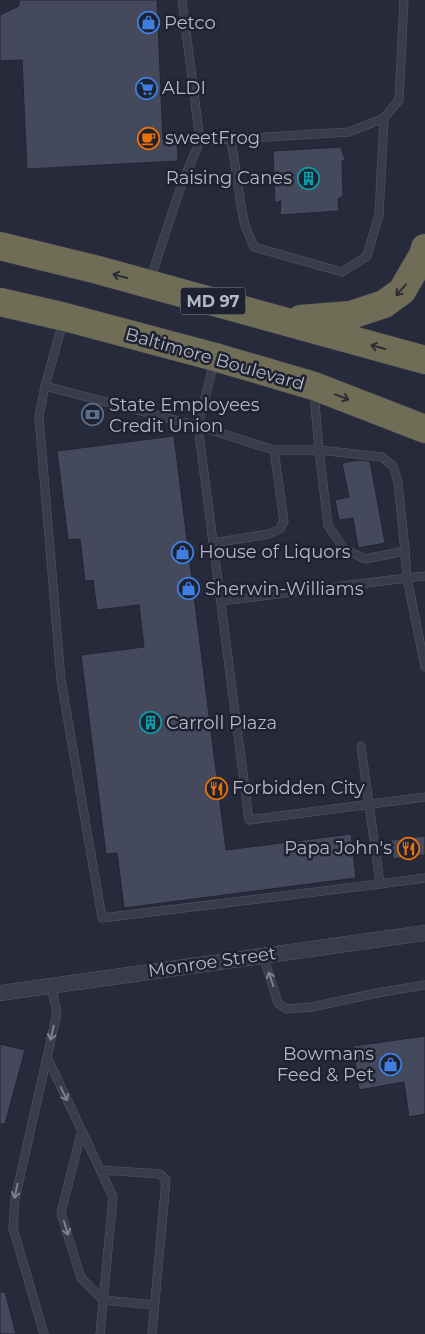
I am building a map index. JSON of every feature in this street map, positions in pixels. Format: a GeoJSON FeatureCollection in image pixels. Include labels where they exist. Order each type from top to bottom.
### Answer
{"type":"FeatureCollection","features":[{"type":"Feature","properties":{"kind":"highway","name":"MD 97"},"geometry":{"type":"LineString","coordinates":[[0,246],[149,284],[425,360]]}},
{"type":"Feature","properties":{"kind":"highway"},"geometry":{"type":"LineString","coordinates":[[257,314],[306,319],[351,315],[384,304],[402,291],[423,256],[425,248]]}},
{"type":"Feature","properties":{"kind":"highway","name":"Baltimore Boulevard"},"geometry":{"type":"LineString","coordinates":[[0,302],[65,317],[215,357],[314,386],[425,429]]}},
{"type":"Feature","properties":{"kind":"street","name":"Monroe Street"},"geometry":{"type":"LineString","coordinates":[[0,993],[425,933]]}},
{"type":"Feature","properties":{"kind":"lane"},"geometry":{"type":"LineString","coordinates":[[149,284],[182,183],[200,140],[182,0]]}},
{"type":"Feature","properties":{"kind":"lane"},"geometry":{"type":"LineString","coordinates":[[200,140],[349,132],[384,118],[399,100],[404,0]]}},
{"type":"Feature","properties":{"kind":"lane"},"geometry":{"type":"LineString","coordinates":[[231,139],[245,226],[254,247],[342,272],[367,256],[379,215],[384,118]]}},
{"type":"Feature","properties":{"kind":"lane"},"geometry":{"type":"LineString","coordinates":[[65,317],[45,386],[39,417],[61,680],[102,918],[425,878]]}},
{"type":"Feature","properties":{"kind":"lane"},"geometry":{"type":"LineString","coordinates":[[215,357],[198,426],[249,820],[425,797]]}},
{"type":"Feature","properties":{"kind":"lane"},"geometry":{"type":"LineString","coordinates":[[45,386],[198,426],[274,450],[319,450],[382,457],[393,466],[398,482],[407,578],[425,667]]}},
{"type":"Feature","properties":{"kind":"lane"},"geometry":{"type":"LineString","coordinates":[[314,386],[328,525],[343,548],[365,559],[405,550]]}},
{"type":"Feature","properties":{"kind":"lane"},"geometry":{"type":"LineString","coordinates":[[213,543],[269,534],[280,530],[284,521],[274,450]]}},
{"type":"Feature","properties":{"kind":"lane"},"geometry":{"type":"LineString","coordinates":[[221,601],[425,576]]}},
{"type":"Feature","properties":{"kind":"lane"},"geometry":{"type":"LineString","coordinates":[[361,746],[380,884]]}},
{"type":"Feature","properties":{"kind":"lane"},"geometry":{"type":"LineString","coordinates":[[263,955],[278,1003],[287,1009],[312,1007],[425,985]]}},
{"type":"Feature","properties":{"kind":"lane"},"geometry":{"type":"LineString","coordinates":[[44,1334],[13,1228],[15,1199],[57,1012],[51,985]]}},
{"type":"Feature","properties":{"kind":"lane"},"geometry":{"type":"LineString","coordinates":[[47,1057],[114,1197],[100,1334]]}},
{"type":"Feature","properties":{"kind":"lane"},"geometry":{"type":"LineString","coordinates":[[82,1130],[61,1213],[81,1278],[103,1300],[154,1305]]}},
{"type":"Feature","properties":{"kind":"lane"},"geometry":{"type":"LineString","coordinates":[[101,1170],[160,1174],[166,1180],[152,1334]]}},
{"type":"Feature","properties":{"kind":"building"},"geometry":{"type":"Polygon","coordinates":[[[19,0],[157,0],[163,140],[177,140],[178,161],[27,169],[22,60],[0,61],[0,15],[19,6],[19,0]]]}},
{"type":"Feature","properties":{"kind":"building","name":"Raising Canes"},"geometry":{"type":"Polygon","coordinates":[[[341,147],[345,160],[342,161],[343,196],[338,199],[339,211],[280,215],[281,201],[275,203],[273,151],[341,147]]]}},
{"type":"Feature","properties":{"kind":"building","name":"Carroll Plaza"},"geometry":{"type":"Polygon","coordinates":[[[174,436],[226,850],[351,834],[356,878],[124,908],[117,853],[106,854],[81,655],[144,647],[139,605],[97,610],[93,580],[85,581],[80,539],[68,540],[57,451],[174,436]]]}},
{"type":"Feature","properties":{"kind":"building"},"geometry":{"type":"Polygon","coordinates":[[[358,460],[370,461],[385,543],[358,548],[353,518],[339,520],[335,500],[349,497],[342,463],[358,460]]]}},
{"type":"Feature","properties":{"kind":"building","name":"Papa John's"},"geometry":{"type":"Polygon","coordinates":[[[425,836],[425,855],[393,859],[391,840],[425,836]]]}},
{"type":"Feature","properties":{"kind":"building","name":"Bowmans Feed & Pet"},"geometry":{"type":"Polygon","coordinates":[[[425,1036],[425,1114],[409,1117],[404,1082],[359,1090],[353,1046],[425,1036]]]}},
{"type":"Feature","properties":{"kind":"building"},"geometry":{"type":"Polygon","coordinates":[[[0,1044],[25,1050],[5,1124],[0,1124],[0,1044]]]}},
{"type":"Feature","properties":{"kind":"building"},"geometry":{"type":"Polygon","coordinates":[[[0,1292],[5,1292],[16,1334],[0,1334],[0,1292]]]}},
{"type":"Feature","properties":{"kind":"place","name":"Petco"},"geometry":{"type":"Point","coordinates":[148,23]}},
{"type":"Feature","properties":{"kind":"place","name":"ALDI"},"geometry":{"type":"Point","coordinates":[146,88]}},
{"type":"Feature","properties":{"kind":"place","name":"sweetFrog"},"geometry":{"type":"Point","coordinates":[149,138]}},
{"type":"Feature","properties":{"kind":"place","name":"Raising Canes"},"geometry":{"type":"Point","coordinates":[308,178]}},
{"type":"Feature","properties":{"kind":"place","name":"State Employees Credit Union"},"geometry":{"type":"Point","coordinates":[93,415]}},
{"type":"Feature","properties":{"kind":"place","name":"House of Liquors"},"geometry":{"type":"Point","coordinates":[183,552]}},
{"type":"Feature","properties":{"kind":"place","name":"Sherwin-Williams"},"geometry":{"type":"Point","coordinates":[189,589]}},
{"type":"Feature","properties":{"kind":"place","name":"Carroll Plaza"},"geometry":{"type":"Point","coordinates":[150,723]}},
{"type":"Feature","properties":{"kind":"place","name":"Forbidden City"},"geometry":{"type":"Point","coordinates":[216,788]}},
{"type":"Feature","properties":{"kind":"place","name":"Papa John's"},"geometry":{"type":"Point","coordinates":[408,848]}},
{"type":"Feature","properties":{"kind":"place","name":"Bowmans Feed & Pet"},"geometry":{"type":"Point","coordinates":[390,1064]}}]}
